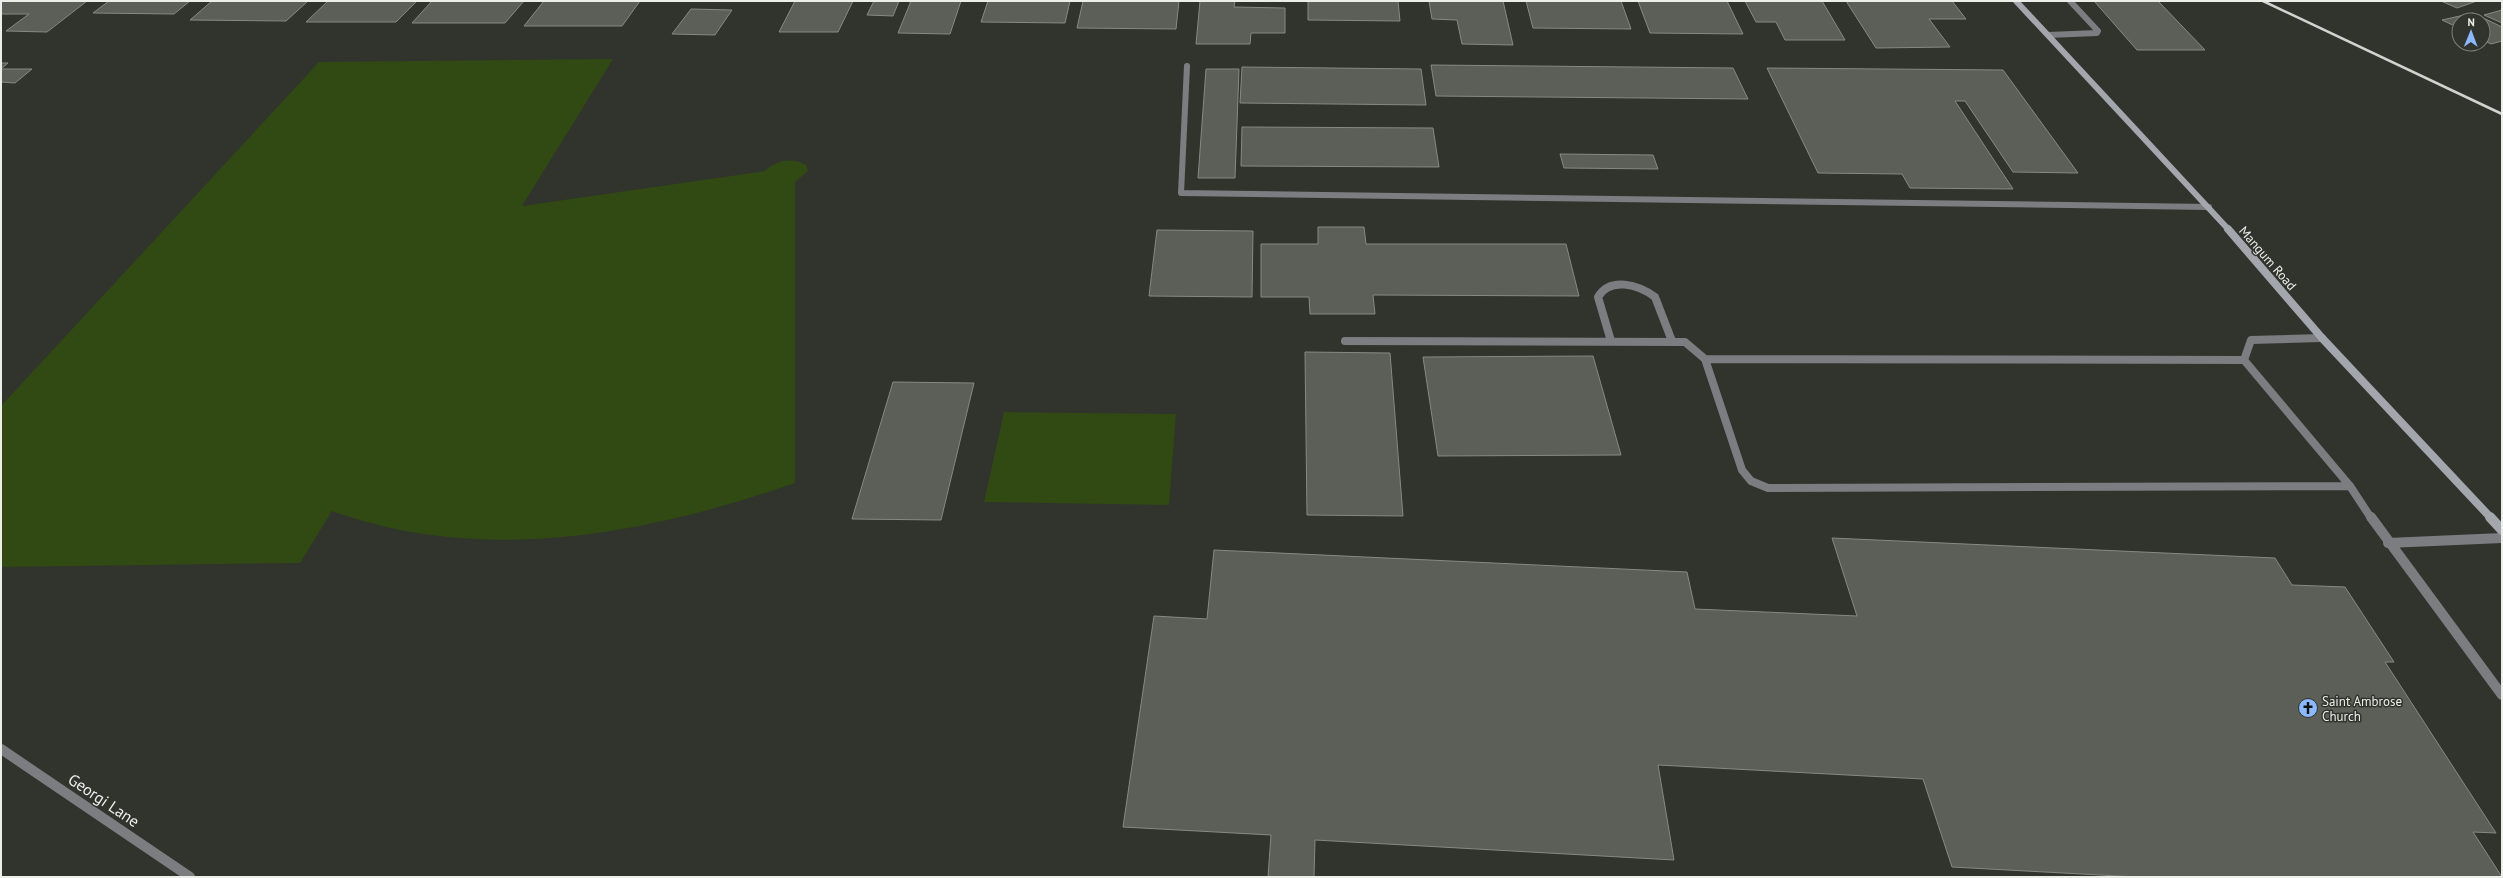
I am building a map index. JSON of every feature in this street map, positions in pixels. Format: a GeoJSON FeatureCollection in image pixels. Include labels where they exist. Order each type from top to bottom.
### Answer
{"type":"FeatureCollection","features":[{"type":"Feature","properties":{"kind":"street","name":"Mangum Road"},"geometry":{"type":"LineString","coordinates":[[2016,1],[2209,207],[2322,338],[2502,530]]}},
{"type":"Feature","properties":{"kind":"street"},"geometry":{"type":"LineString","coordinates":[[2048,35],[2097,33],[2098,31],[2070,1]]}},
{"type":"Feature","properties":{"kind":"street"},"geometry":{"type":"LineString","coordinates":[[1187,66],[1181,193],[2209,207]]}},
{"type":"Feature","properties":{"kind":"street"},"geometry":{"type":"LineString","coordinates":[[1611,341],[1598,297],[1600,291],[1605,287],[1615,285],[1634,286],[1650,292],[1655,297],[1672,342]]}},
{"type":"Feature","properties":{"kind":"street"},"geometry":{"type":"LineString","coordinates":[[2244,360],[2251,340],[2322,338]]}},
{"type":"Feature","properties":{"kind":"street"},"geometry":{"type":"LineString","coordinates":[[1345,341],[1685,342],[1705,359],[1742,470],[1751,481],[1768,488],[2350,486]]}},
{"type":"Feature","properties":{"kind":"street"},"geometry":{"type":"LineString","coordinates":[[1705,359],[2244,360],[2350,486],[2388,543],[2502,695]]}},
{"type":"Feature","properties":{"kind":"street"},"geometry":{"type":"LineString","coordinates":[[2388,543],[2502,538]]}},
{"type":"Feature","properties":{"kind":"street","name":"Georgi Lane"},"geometry":{"type":"LineString","coordinates":[[1,749],[190,877]]}},
{"type":"Feature","properties":{"kind":"green space"},"geometry":{"type":"Polygon","coordinates":[[[613,59],[522,206],[765,171],[774,164],[790,160],[806,165],[808,171],[795,182],[795,483],[682,517],[624,529],[565,537],[507,540],[448,537],[390,528],[332,511],[300,563],[1,567],[1,406],[319,62],[613,59]]]}},
{"type":"Feature","properties":{"kind":"green space"},"geometry":{"type":"Polygon","coordinates":[[[1004,412],[1176,414],[1169,505],[984,502],[1004,412]]]}},
{"type":"Feature","properties":{"kind":"building"},"geometry":{"type":"Polygon","coordinates":[[[3,1],[87,1],[47,32],[6,31],[29,14],[1,14],[1,3],[3,1]]]}},
{"type":"Feature","properties":{"kind":"building"},"geometry":{"type":"Polygon","coordinates":[[[109,1],[190,1],[174,14],[93,13],[109,1]]]}},
{"type":"Feature","properties":{"kind":"building"},"geometry":{"type":"Polygon","coordinates":[[[212,1],[308,1],[286,21],[190,20],[212,1]]]}},
{"type":"Feature","properties":{"kind":"building"},"geometry":{"type":"Polygon","coordinates":[[[328,1],[417,1],[396,22],[306,22],[328,1]]]}},
{"type":"Feature","properties":{"kind":"building"},"geometry":{"type":"Polygon","coordinates":[[[432,1],[524,1],[505,23],[412,23],[432,1]]]}},
{"type":"Feature","properties":{"kind":"building"},"geometry":{"type":"Polygon","coordinates":[[[544,1],[640,1],[622,26],[524,26],[544,1]]]}},
{"type":"Feature","properties":{"kind":"building"},"geometry":{"type":"Polygon","coordinates":[[[795,1],[853,1],[838,32],[779,32],[795,1]]]}},
{"type":"Feature","properties":{"kind":"building"},"geometry":{"type":"Polygon","coordinates":[[[874,1],[899,1],[893,16],[867,15],[874,1]]]}},
{"type":"Feature","properties":{"kind":"building"},"geometry":{"type":"Polygon","coordinates":[[[911,1],[961,1],[950,34],[898,33],[911,1]]]}},
{"type":"Feature","properties":{"kind":"building"},"geometry":{"type":"Polygon","coordinates":[[[988,1],[1070,1],[1065,23],[981,22],[988,1]]]}},
{"type":"Feature","properties":{"kind":"building"},"geometry":{"type":"Polygon","coordinates":[[[1083,1],[1179,1],[1176,29],[1077,28],[1083,1]]]}},
{"type":"Feature","properties":{"kind":"building"},"geometry":{"type":"Polygon","coordinates":[[[1200,1],[1235,1],[1234,7],[1285,8],[1285,33],[1251,33],[1250,44],[1196,44],[1200,1]]]}},
{"type":"Feature","properties":{"kind":"building"},"geometry":{"type":"Polygon","coordinates":[[[1308,1],[1398,1],[1400,21],[1308,20],[1308,1]]]}},
{"type":"Feature","properties":{"kind":"building"},"geometry":{"type":"Polygon","coordinates":[[[1429,1],[1503,1],[1513,45],[1462,44],[1457,20],[1432,19],[1429,1]]]}},
{"type":"Feature","properties":{"kind":"building"},"geometry":{"type":"Polygon","coordinates":[[[1526,1],[1621,1],[1631,29],[1533,28],[1526,1]]]}},
{"type":"Feature","properties":{"kind":"building"},"geometry":{"type":"Polygon","coordinates":[[[1638,1],[1727,1],[1743,34],[1650,33],[1638,1]]]}},
{"type":"Feature","properties":{"kind":"building"},"geometry":{"type":"Polygon","coordinates":[[[1745,1],[1822,1],[1845,40],[1785,40],[1776,22],[1756,22],[1745,1]]]}},
{"type":"Feature","properties":{"kind":"building"},"geometry":{"type":"Polygon","coordinates":[[[1846,1],[1952,1],[1966,19],[1929,19],[1950,47],[1876,48],[1846,1]]]}},
{"type":"Feature","properties":{"kind":"building"},"geometry":{"type":"Polygon","coordinates":[[[2094,1],[2158,1],[2205,50],[2137,50],[2094,1]]]}},
{"type":"Feature","properties":{"kind":"building"},"geometry":{"type":"Polygon","coordinates":[[[2441,1],[2477,1],[2457,8],[2441,1]]]}},
{"type":"Feature","properties":{"kind":"building"},"geometry":{"type":"Polygon","coordinates":[[[691,9],[732,10],[715,35],[672,34],[691,9]]]}},
{"type":"Feature","properties":{"kind":"building"},"geometry":{"type":"Polygon","coordinates":[[[2502,10],[2502,23],[2491,18],[2491,13],[2502,10]]]}},
{"type":"Feature","properties":{"kind":"building"},"geometry":{"type":"Polygon","coordinates":[[[2451,18],[2451,24],[2442,20],[2451,18]]]}},
{"type":"Feature","properties":{"kind":"building"},"geometry":{"type":"Polygon","coordinates":[[[2491,22],[2502,27],[2502,41],[2491,44],[2491,22]]]}},
{"type":"Feature","properties":{"kind":"building"},"geometry":{"type":"Polygon","coordinates":[[[1,63],[8,63],[1,69],[1,63]]]}},
{"type":"Feature","properties":{"kind":"building"},"geometry":{"type":"Polygon","coordinates":[[[1431,65],[1733,68],[1748,99],[1436,96],[1431,65]]]}},
{"type":"Feature","properties":{"kind":"building"},"geometry":{"type":"Polygon","coordinates":[[[1242,67],[1421,69],[1426,105],[1240,103],[1242,67]]]}},
{"type":"Feature","properties":{"kind":"building"},"geometry":{"type":"Polygon","coordinates":[[[1767,68],[2003,70],[2078,173],[2013,172],[1965,101],[1955,101],[2013,189],[1910,188],[1902,174],[1818,173],[1767,68]]]}},
{"type":"Feature","properties":{"kind":"building"},"geometry":{"type":"Polygon","coordinates":[[[1,69],[32,69],[15,83],[1,82],[1,69]]]}},
{"type":"Feature","properties":{"kind":"building"},"geometry":{"type":"Polygon","coordinates":[[[1206,69],[1239,69],[1235,178],[1198,178],[1206,69]]]}},
{"type":"Feature","properties":{"kind":"building"},"geometry":{"type":"Polygon","coordinates":[[[1242,127],[1433,128],[1439,167],[1241,166],[1242,127]]]}},
{"type":"Feature","properties":{"kind":"building"},"geometry":{"type":"Polygon","coordinates":[[[1560,154],[1653,155],[1658,169],[1564,168],[1560,154]]]}},
{"type":"Feature","properties":{"kind":"building"},"geometry":{"type":"Polygon","coordinates":[[[1318,227],[1364,227],[1366,244],[1566,244],[1579,296],[1373,295],[1375,314],[1310,314],[1309,297],[1261,297],[1261,244],[1318,244],[1318,227]]]}},
{"type":"Feature","properties":{"kind":"building"},"geometry":{"type":"Polygon","coordinates":[[[1157,230],[1253,231],[1252,297],[1149,296],[1157,230]]]}},
{"type":"Feature","properties":{"kind":"building"},"geometry":{"type":"Polygon","coordinates":[[[1305,352],[1390,353],[1403,516],[1307,515],[1305,352]]]}},
{"type":"Feature","properties":{"kind":"building"},"geometry":{"type":"Polygon","coordinates":[[[1593,356],[1621,455],[1438,456],[1423,357],[1593,356]]]}},
{"type":"Feature","properties":{"kind":"building"},"geometry":{"type":"Polygon","coordinates":[[[893,382],[974,383],[941,520],[852,519],[893,382]]]}},
{"type":"Feature","properties":{"kind":"building"},"geometry":{"type":"Polygon","coordinates":[[[1832,538],[2275,558],[2292,585],[2345,587],[2394,662],[2385,662],[2496,833],[2473,832],[2502,877],[2137,877],[1952,867],[1923,779],[1658,765],[1674,860],[1315,840],[1314,877],[1268,877],[1271,835],[1123,827],[1154,616],[1207,619],[1214,550],[1687,572],[1695,609],[1857,616],[1832,538]]]}},
{"type":"Feature","properties":{"kind":"railway"},"geometry":{"type":"LineString","coordinates":[[2263,1],[2502,114]]}},
{"type":"Feature","properties":{"kind":"place","name":"Saint Ambrose Church"},"geometry":{"type":"Point","coordinates":[2308,708]}}]}
